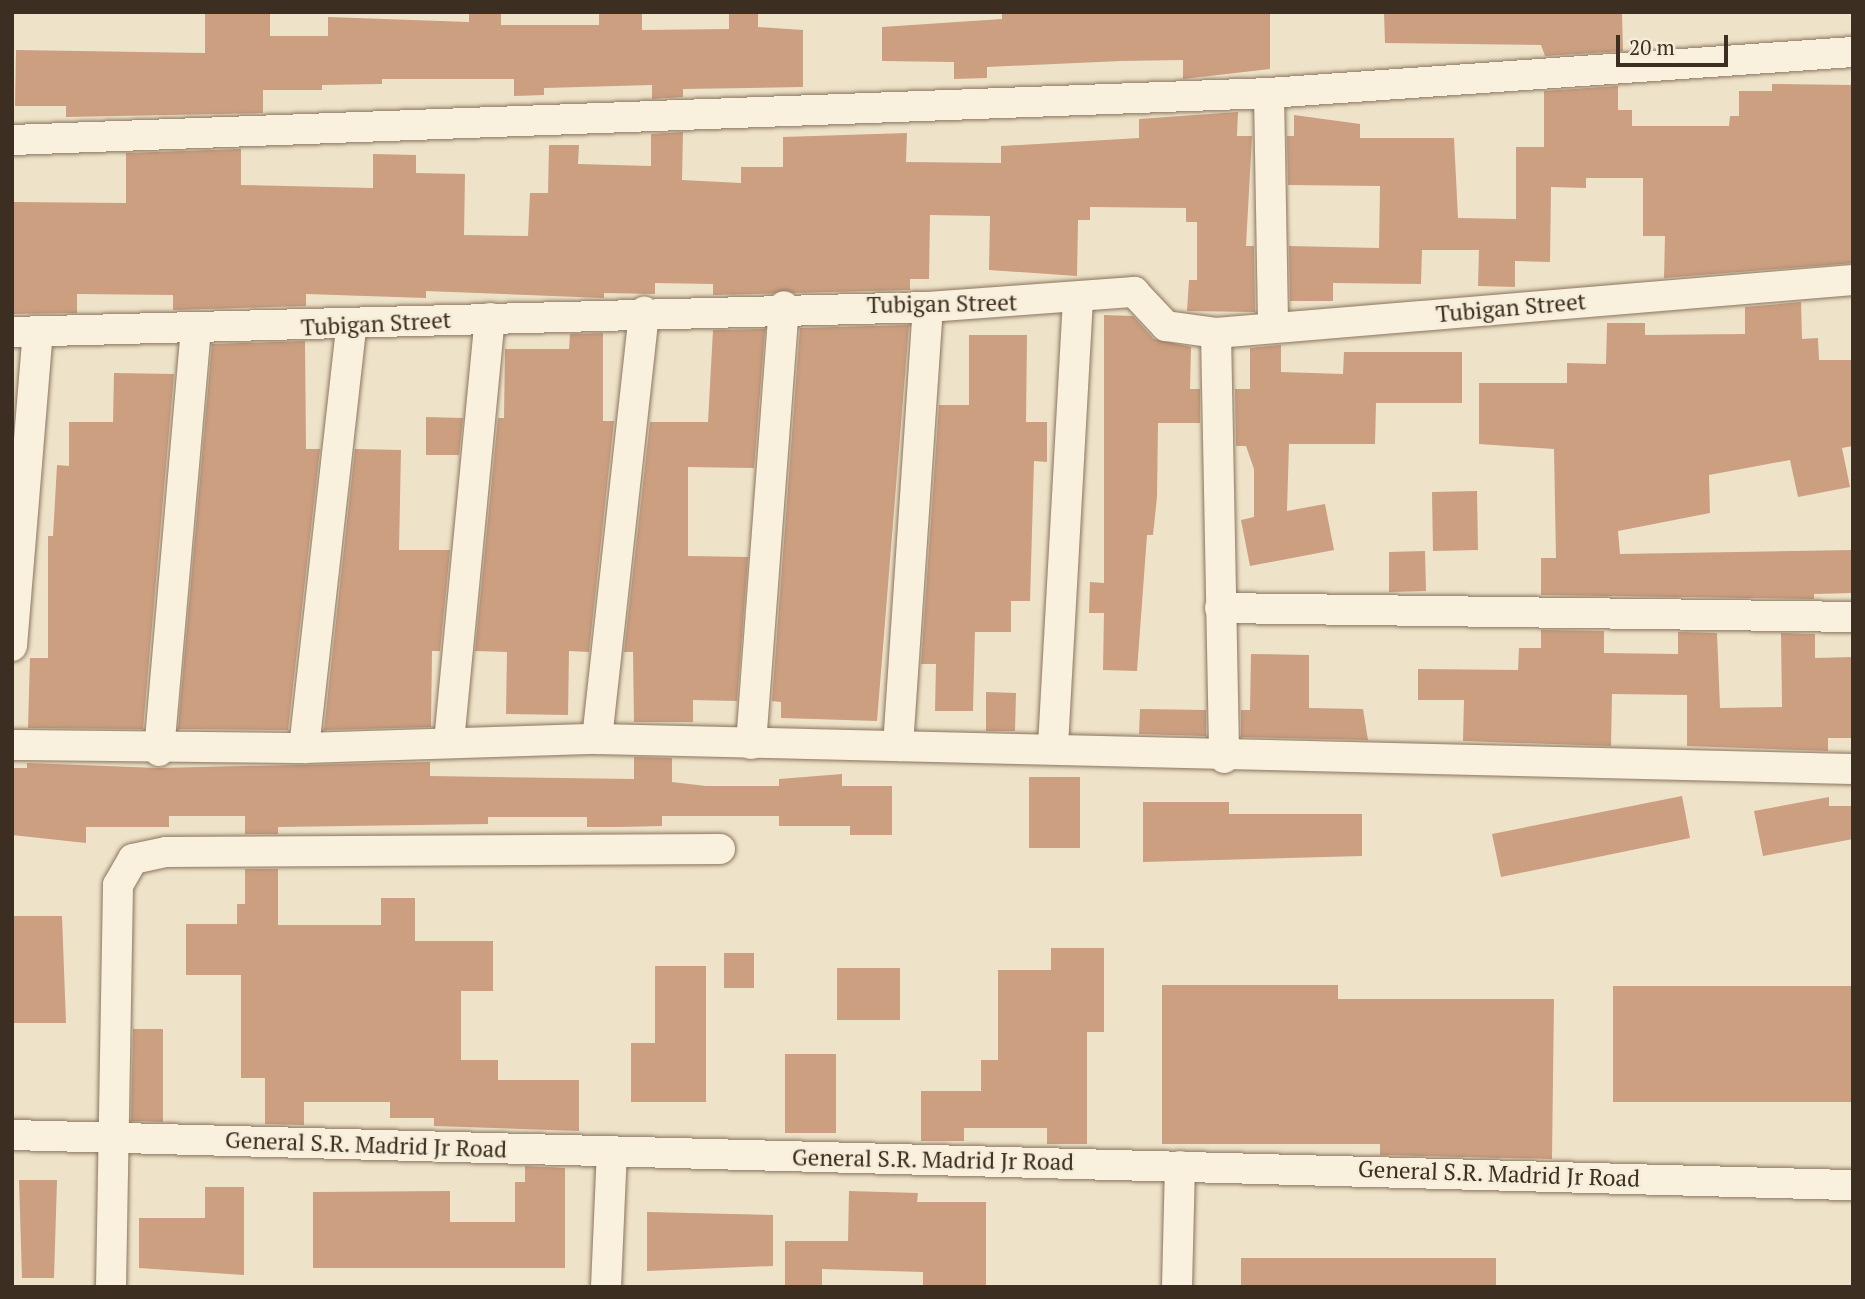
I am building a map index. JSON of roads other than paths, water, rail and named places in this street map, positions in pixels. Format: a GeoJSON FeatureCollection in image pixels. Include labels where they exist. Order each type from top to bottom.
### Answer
{"type":"FeatureCollection","features":[{"type":"Feature","properties":{"kind":"street"},"geometry":{"type":"LineString","coordinates":[[12,139],[1269,93],[1853,52]]}},
{"type":"Feature","properties":{"kind":"street"},"geometry":{"type":"LineString","coordinates":[[1269,93],[1273,328]]}},
{"type":"Feature","properties":{"kind":"street","name":"Tubigan Street"},"geometry":{"type":"LineString","coordinates":[[25,332],[351,327],[490,318],[784,306],[928,307],[1078,300],[1134,292],[1166,327],[1216,333],[1853,280]]}},
{"type":"Feature","properties":{"kind":"street"},"geometry":{"type":"LineString","coordinates":[[1053,746],[1078,300]]}},
{"type":"Feature","properties":{"kind":"street"},"geometry":{"type":"LineString","coordinates":[[751,744],[784,306]]}},
{"type":"Feature","properties":{"kind":"street"},"geometry":{"type":"LineString","coordinates":[[898,746],[928,307]]}},
{"type":"Feature","properties":{"kind":"street"},"geometry":{"type":"LineString","coordinates":[[597,739],[644,312]]}},
{"type":"Feature","properties":{"kind":"street"},"geometry":{"type":"LineString","coordinates":[[449,742],[490,318]]}},
{"type":"Feature","properties":{"kind":"street"},"geometry":{"type":"LineString","coordinates":[[304,748],[351,327]]}},
{"type":"Feature","properties":{"kind":"street"},"geometry":{"type":"LineString","coordinates":[[159,751],[196,329]]}},
{"type":"Feature","properties":{"kind":"street"},"geometry":{"type":"LineString","coordinates":[[12,646],[25,332]]}},
{"type":"Feature","properties":{"kind":"street"},"geometry":{"type":"LineString","coordinates":[[1216,333],[1224,758]]}},
{"type":"Feature","properties":{"kind":"street"},"geometry":{"type":"LineString","coordinates":[[1220,608],[1853,617]]}},
{"type":"Feature","properties":{"kind":"street"},"geometry":{"type":"LineString","coordinates":[[12,745],[159,751],[597,739],[751,744],[1053,746],[1224,758],[1853,769]]}},
{"type":"Feature","properties":{"kind":"street"},"geometry":{"type":"LineString","coordinates":[[111,1287],[116,1138],[118,885],[133,859],[166,852],[720,849]]}},
{"type":"Feature","properties":{"kind":"street","name":"General S.R. Madrid Jr Road"},"geometry":{"type":"LineString","coordinates":[[12,1135],[1853,1185]]}},
{"type":"Feature","properties":{"kind":"street"},"geometry":{"type":"LineString","coordinates":[[606,1287],[612,1152]]}},
{"type":"Feature","properties":{"kind":"street"},"geometry":{"type":"LineString","coordinates":[[1177,1287],[1180,1166]]}}]}
